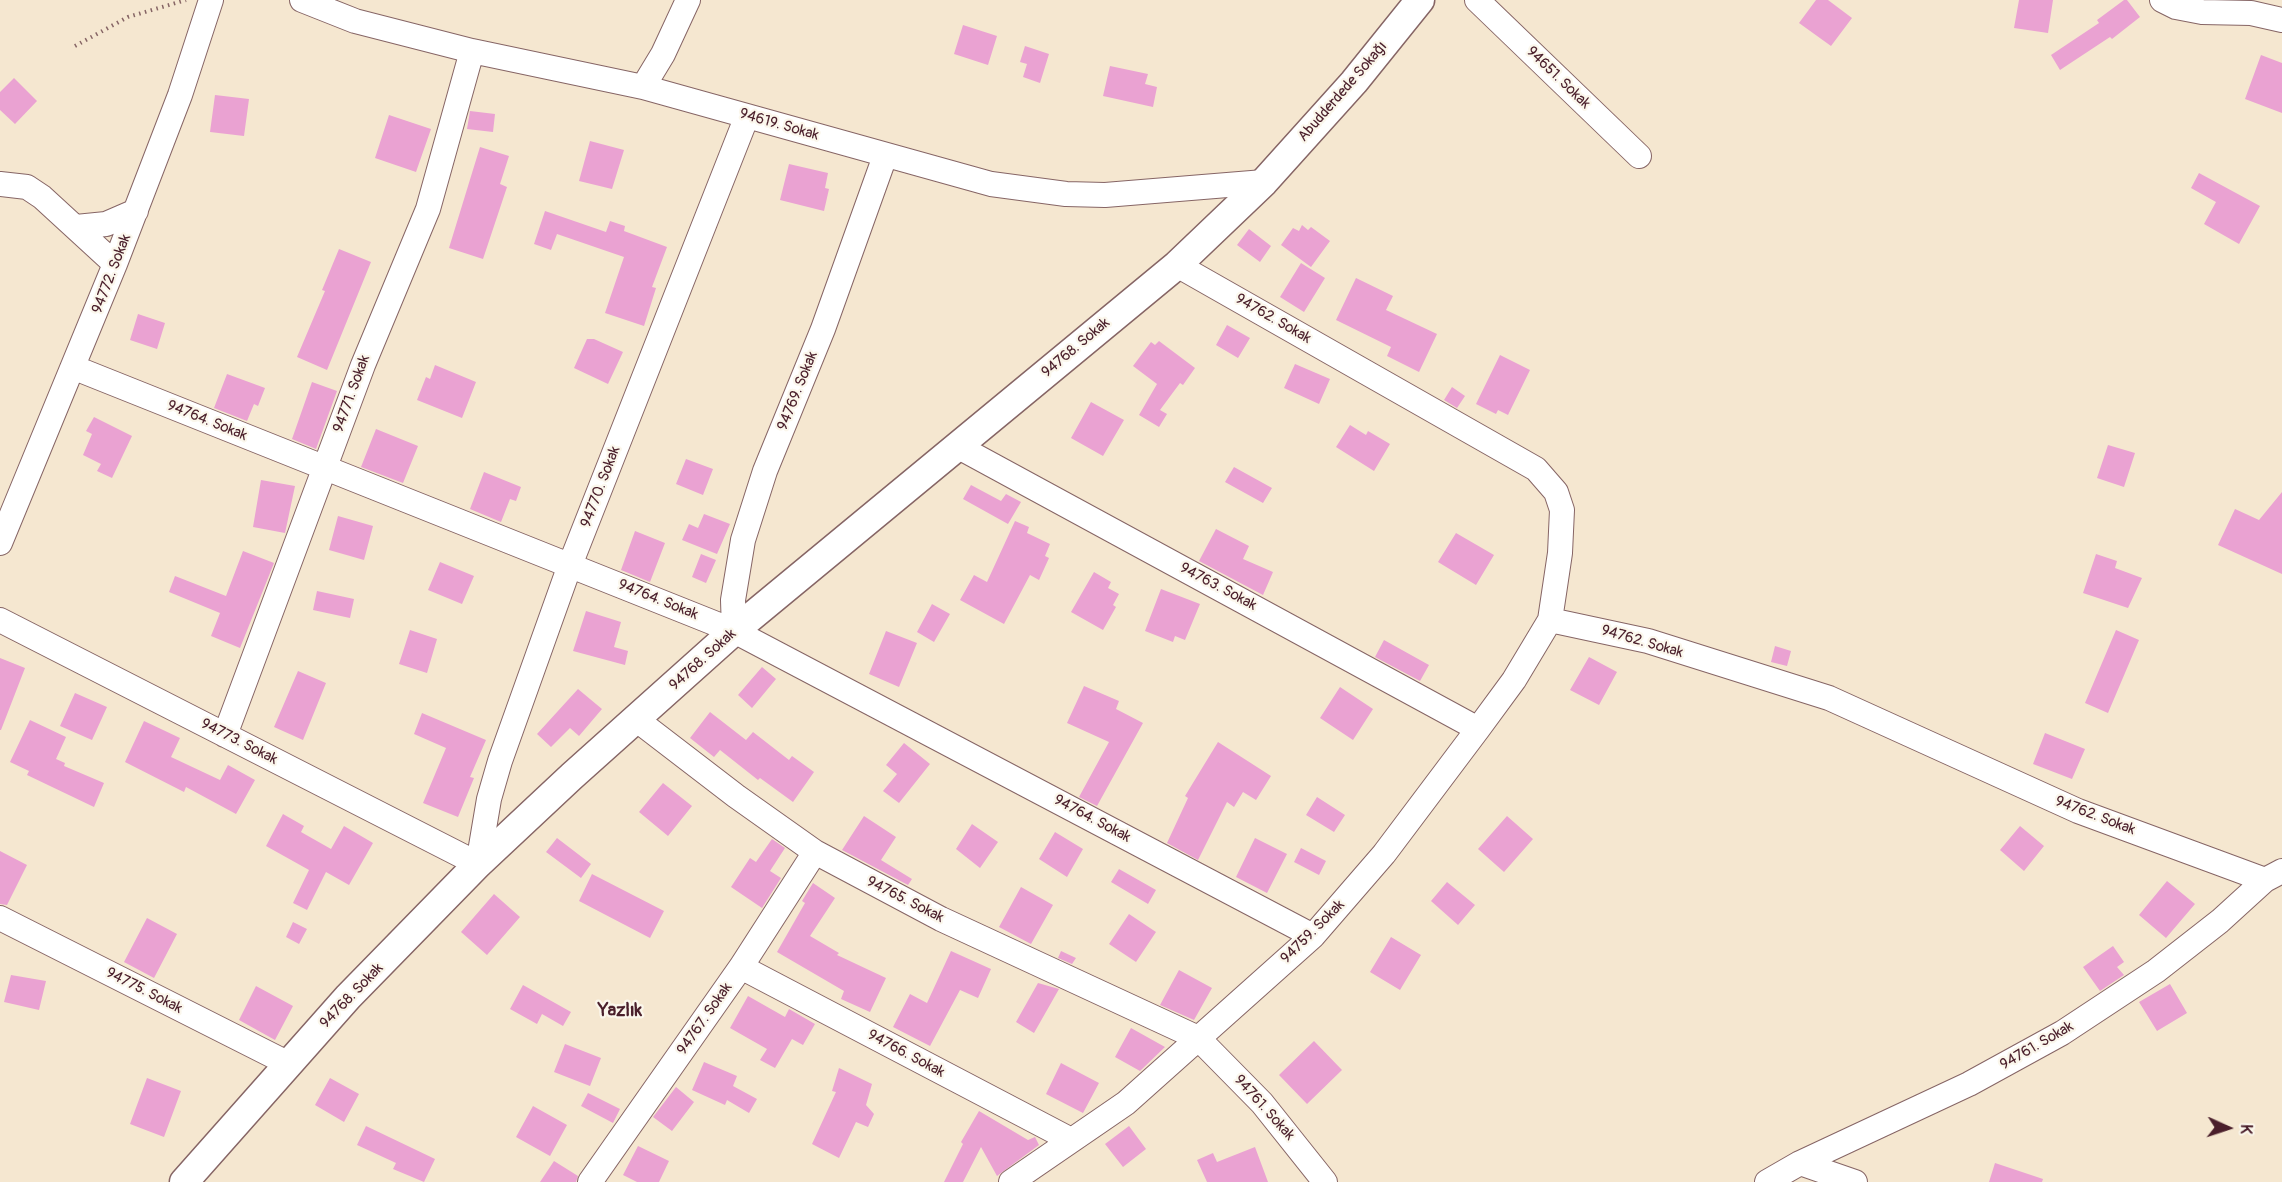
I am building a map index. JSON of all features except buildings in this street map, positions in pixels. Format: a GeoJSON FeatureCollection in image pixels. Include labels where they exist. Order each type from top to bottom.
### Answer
{"type":"FeatureCollection","features":[{"type":"Feature","properties":{"kind":"street","name":"94772. Sokak"},"geometry":{"type":"LineString","coordinates":[[0,543],[75,368],[116,264],[180,95],[211,0]]}},
{"type":"Feature","properties":{"kind":"street","name":"94619. Sokak"},"geometry":{"type":"LineString","coordinates":[[302,0],[355,21],[472,51],[643,87],[991,184],[1066,194],[1135,193],[1264,182]]}},
{"type":"Feature","properties":{"kind":"street"},"geometry":{"type":"LineString","coordinates":[[643,87],[663,54],[688,0]]}},
{"type":"Feature","properties":{"kind":"street","name":"Abudderdede Sokağı"},"geometry":{"type":"LineString","coordinates":[[1264,182],[1354,82],[1420,0]]}},
{"type":"Feature","properties":{"kind":"street","name":"94651. Sokak"},"geometry":{"type":"LineString","coordinates":[[1477,0],[1639,156]]}},
{"type":"Feature","properties":{"kind":"street"},"geometry":{"type":"LineString","coordinates":[[2162,0],[2176,6],[2204,6],[2282,20]]}},
{"type":"Feature","properties":{"kind":"street","name":"94771. Sokak"},"geometry":{"type":"LineString","coordinates":[[225,735],[363,366],[428,209],[472,51]]}},
{"type":"Feature","properties":{"kind":"street","name":"94770. Sokak"},"geometry":{"type":"LineString","coordinates":[[478,864],[489,799],[500,761],[570,565],[747,116]]}},
{"type":"Feature","properties":{"kind":"street","name":"94769. Sokak"},"geometry":{"type":"LineString","coordinates":[[734,631],[733,600],[743,540],[765,471],[823,329],[885,156]]}},
{"type":"Feature","properties":{"kind":"street","name":"94768. Sokak"},"geometry":{"type":"LineString","coordinates":[[184,1182],[348,997],[478,864],[572,776],[734,631],[1177,265],[1264,182]]}},
{"type":"Feature","properties":{"kind":"street"},"geometry":{"type":"LineString","coordinates":[[7,184],[34,192],[76,226],[116,264]]}},
{"type":"Feature","properties":{"kind":"street"},"geometry":{"type":"LineString","coordinates":[[76,226],[106,224],[136,211]]}},
{"type":"Feature","properties":{"kind":"street","name":"94762. Sokak"},"geometry":{"type":"LineString","coordinates":[[1177,265],[1536,469],[1556,492],[1562,510],[1560,553],[1550,620],[1648,641],[1829,698],[1922,743],[2078,811],[2273,875]]}},
{"type":"Feature","properties":{"kind":"street","name":"94764. Sokak"},"geometry":{"type":"LineString","coordinates":[[75,368],[734,631],[1313,936]]}},
{"type":"Feature","properties":{"kind":"street","name":"94763. Sokak"},"geometry":{"type":"LineString","coordinates":[[957,446],[1478,729]]}},
{"type":"Feature","properties":{"kind":"street","name":"94773. Sokak"},"geometry":{"type":"LineString","coordinates":[[0,620],[478,864]]}},
{"type":"Feature","properties":{"kind":"street","name":"94759. Sokak"},"geometry":{"type":"LineString","coordinates":[[1011,1182],[1125,1103],[1313,936],[1384,854],[1478,729],[1514,680],[1550,620]]}},
{"type":"Feature","properties":{"kind":"street","name":"94765. Sokak"},"geometry":{"type":"LineString","coordinates":[[637,720],[736,796],[815,852],[941,919],[1198,1038]]}},
{"type":"Feature","properties":{"kind":"street","name":"94767. Sokak"},"geometry":{"type":"LineString","coordinates":[[590,1182],[741,967],[815,852]]}},
{"type":"Feature","properties":{"kind":"street","name":"94761. Sokak"},"geometry":{"type":"LineString","coordinates":[[1767,1182],[1800,1163],[1969,1084],[2062,1033],[2156,971],[2220,921],[2273,875]]}},
{"type":"Feature","properties":{"kind":"street","name":"94775. Sokak"},"geometry":{"type":"LineString","coordinates":[[0,918],[289,1064]]}},
{"type":"Feature","properties":{"kind":"street","name":"94766. Sokak"},"geometry":{"type":"LineString","coordinates":[[741,967],[1071,1140]]}},
{"type":"Feature","properties":{"kind":"street","name":"94761. Sokak"},"geometry":{"type":"LineString","coordinates":[[1198,1038],[1262,1103],[1325,1182]]}},
{"type":"Feature","properties":{"kind":"street"},"geometry":{"type":"LineString","coordinates":[[1800,1163],[1855,1182]]}},
{"type":"Feature","properties":{"kind":"path"},"geometry":{"type":"LineString","coordinates":[[75,46],[128,17],[186,0]]}},
{"type":"Feature","properties":{"kind":"district","name":"Yazlık"},"geometry":{"type":"Point","coordinates":[620,1011]}}]}
